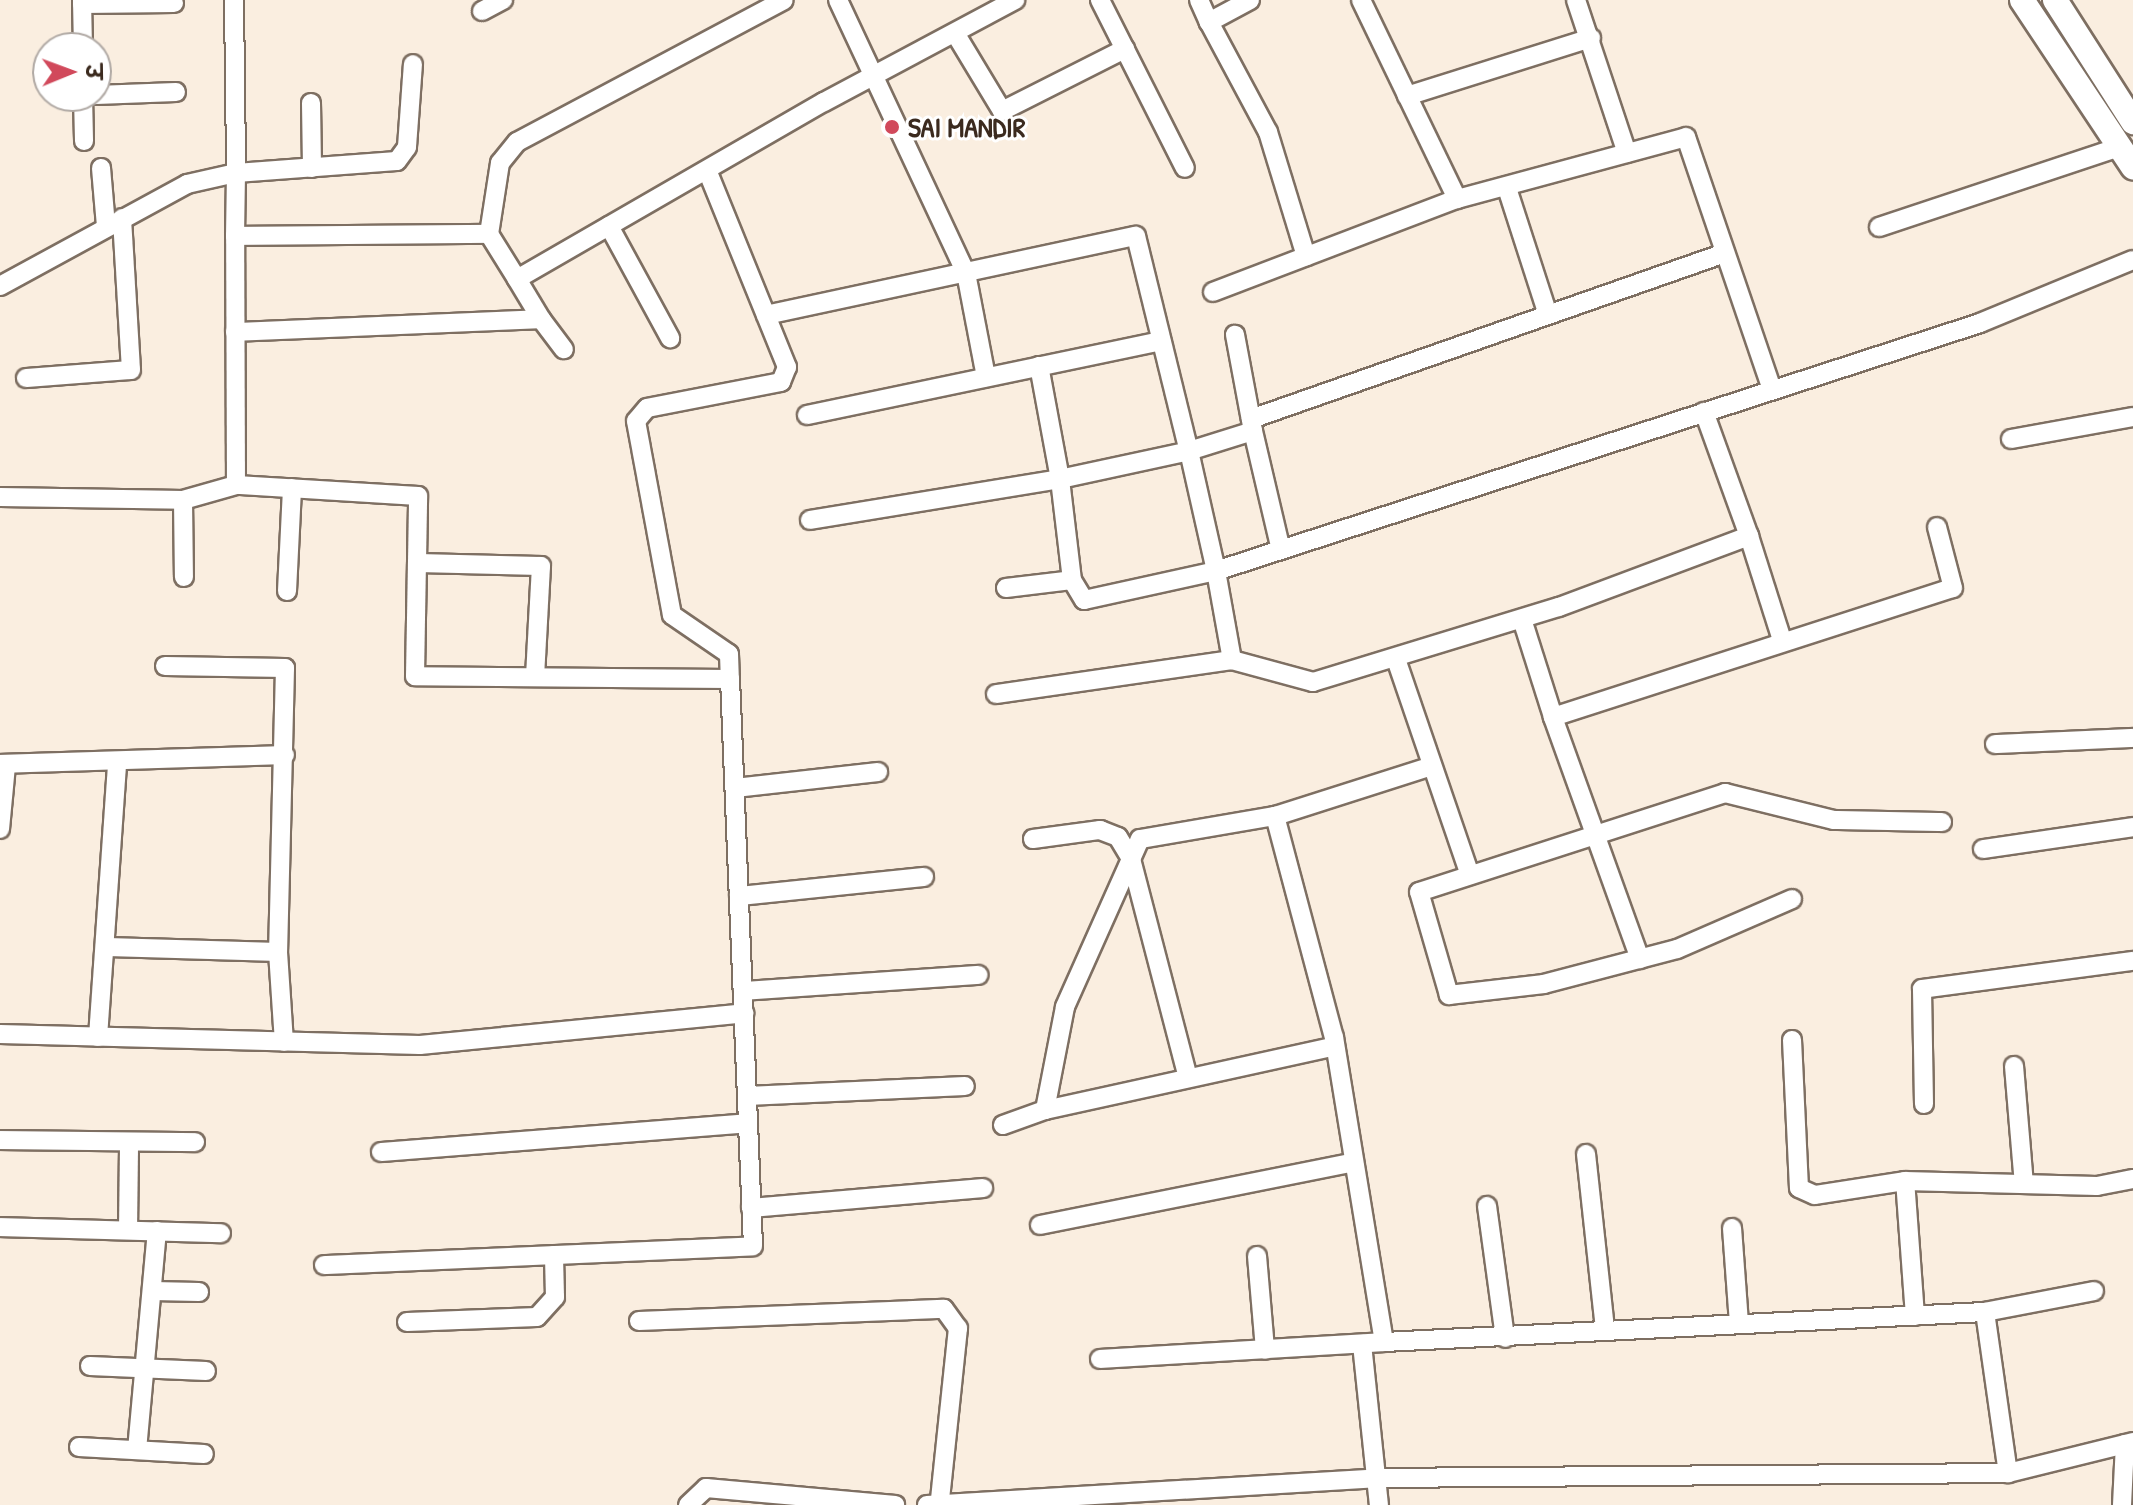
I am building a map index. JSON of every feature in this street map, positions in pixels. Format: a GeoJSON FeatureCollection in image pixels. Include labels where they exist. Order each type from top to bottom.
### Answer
{"type":"FeatureCollection","features":[{"type":"Feature","properties":{"kind":"street"},"geometry":{"type":"LineString","coordinates":[[234,0],[236,485]]}},
{"type":"Feature","properties":{"kind":"street"},"geometry":{"type":"LineString","coordinates":[[482,11],[503,0]]}},
{"type":"Feature","properties":{"kind":"street"},"geometry":{"type":"LineString","coordinates":[[564,349],[541,319],[489,234],[500,163],[517,142],[784,0]]}},
{"type":"Feature","properties":{"kind":"street"},"geometry":{"type":"LineString","coordinates":[[838,0],[966,273],[986,377]]}},
{"type":"Feature","properties":{"kind":"street"},"geometry":{"type":"LineString","coordinates":[[517,279],[1015,0]]}},
{"type":"Feature","properties":{"kind":"street"},"geometry":{"type":"LineString","coordinates":[[1100,0],[1185,168]]}},
{"type":"Feature","properties":{"kind":"street"},"geometry":{"type":"LineString","coordinates":[[1199,0],[1268,132],[1306,256]]}},
{"type":"Feature","properties":{"kind":"street"},"geometry":{"type":"LineString","coordinates":[[1209,22],[1250,0]]}},
{"type":"Feature","properties":{"kind":"street"},"geometry":{"type":"LineString","coordinates":[[1361,0],[1457,199]]}},
{"type":"Feature","properties":{"kind":"street"},"geometry":{"type":"LineString","coordinates":[[1576,0],[1627,153]]}},
{"type":"Feature","properties":{"kind":"street"},"geometry":{"type":"LineString","coordinates":[[1879,227],[2126,157],[2022,0]]}},
{"type":"Feature","properties":{"kind":"street"},"geometry":{"type":"LineString","coordinates":[[2055,0],[2133,122]]}},
{"type":"Feature","properties":{"kind":"street"},"geometry":{"type":"LineString","coordinates":[[83,32],[82,2],[174,3]]}},
{"type":"Feature","properties":{"kind":"street"},"geometry":{"type":"LineString","coordinates":[[955,33],[1002,111],[1125,49]]}},
{"type":"Feature","properties":{"kind":"street"},"geometry":{"type":"LineString","coordinates":[[1407,96],[1591,38]]}},
{"type":"Feature","properties":{"kind":"street"},"geometry":{"type":"LineString","coordinates":[[0,286],[187,184],[236,173],[397,161],[407,147],[413,64]]}},
{"type":"Feature","properties":{"kind":"street"},"geometry":{"type":"LineString","coordinates":[[112,94],[176,92]]}},
{"type":"Feature","properties":{"kind":"street"},"geometry":{"type":"LineString","coordinates":[[311,103],[312,168]]}},
{"type":"Feature","properties":{"kind":"street"},"geometry":{"type":"LineString","coordinates":[[83,112],[84,141]]}},
{"type":"Feature","properties":{"kind":"street"},"geometry":{"type":"LineString","coordinates":[[1213,292],[1457,199],[1507,188],[1686,137],[1772,390]]}},
{"type":"Feature","properties":{"kind":"street"},"geometry":{"type":"LineString","coordinates":[[26,378],[131,370],[114,222],[101,168]]}},
{"type":"Feature","properties":{"kind":"street"},"geometry":{"type":"LineString","coordinates":[[324,1265],[753,1246],[729,654],[672,615],[636,421],[647,408],[781,382],[787,367],[707,170]]}},
{"type":"Feature","properties":{"kind":"street"},"geometry":{"type":"LineString","coordinates":[[1507,188],[1548,315]]}},
{"type":"Feature","properties":{"kind":"street"},"geometry":{"type":"LineString","coordinates":[[609,226],[670,338]]}},
{"type":"Feature","properties":{"kind":"street"},"geometry":{"type":"LineString","coordinates":[[235,236],[489,234]]}},
{"type":"Feature","properties":{"kind":"street"},"geometry":{"type":"LineString","coordinates":[[766,315],[1136,236],[1189,451],[1232,660]]}},
{"type":"Feature","properties":{"kind":"street"},"geometry":{"type":"LineString","coordinates":[[810,520],[1060,479],[1189,451],[1548,315],[1725,253]]}},
{"type":"Feature","properties":{"kind":"street"},"geometry":{"type":"LineString","coordinates":[[1039,366],[1060,479],[1072,580],[1084,600],[1216,571],[1281,550],[1980,323],[2133,260]]}},
{"type":"Feature","properties":{"kind":"street"},"geometry":{"type":"LineString","coordinates":[[235,332],[541,319]]}},
{"type":"Feature","properties":{"kind":"street"},"geometry":{"type":"LineString","coordinates":[[1235,335],[1281,550]]}},
{"type":"Feature","properties":{"kind":"street"},"geometry":{"type":"LineString","coordinates":[[807,415],[1161,341]]}},
{"type":"Feature","properties":{"kind":"street"},"geometry":{"type":"LineString","coordinates":[[1704,412],[1749,536],[1782,640]]}},
{"type":"Feature","properties":{"kind":"street"},"geometry":{"type":"LineString","coordinates":[[2011,439],[2133,417]]}},
{"type":"Feature","properties":{"kind":"street"},"geometry":{"type":"LineString","coordinates":[[0,497],[183,500],[236,485],[418,496],[415,676],[730,679]]}},
{"type":"Feature","properties":{"kind":"street"},"geometry":{"type":"LineString","coordinates":[[287,591],[292,488]]}},
{"type":"Feature","properties":{"kind":"street"},"geometry":{"type":"LineString","coordinates":[[183,500],[184,577]]}},
{"type":"Feature","properties":{"kind":"street"},"geometry":{"type":"LineString","coordinates":[[1553,717],[1782,640],[1953,588],[1937,527]]}},
{"type":"Feature","properties":{"kind":"street"},"geometry":{"type":"LineString","coordinates":[[996,694],[1232,660],[1313,682],[1522,619],[1749,536]]}},
{"type":"Feature","properties":{"kind":"street"},"geometry":{"type":"LineString","coordinates":[[417,563],[541,566],[535,677]]}},
{"type":"Feature","properties":{"kind":"street"},"geometry":{"type":"LineString","coordinates":[[1006,588],[1072,580]]}},
{"type":"Feature","properties":{"kind":"street"},"geometry":{"type":"LineString","coordinates":[[1522,619],[1553,717],[1598,831],[1640,959]]}},
{"type":"Feature","properties":{"kind":"street"},"geometry":{"type":"LineString","coordinates":[[1396,659],[1470,875]]}},
{"type":"Feature","properties":{"kind":"street"},"geometry":{"type":"LineString","coordinates":[[165,666],[285,668],[278,952],[284,1042]]}},
{"type":"Feature","properties":{"kind":"street"},"geometry":{"type":"LineString","coordinates":[[1995,744],[2133,738]]}},
{"type":"Feature","properties":{"kind":"street"},"geometry":{"type":"LineString","coordinates":[[0,829],[3,764],[117,763],[285,755]]}},
{"type":"Feature","properties":{"kind":"street"},"geometry":{"type":"LineString","coordinates":[[98,1037],[108,947],[117,763]]}},
{"type":"Feature","properties":{"kind":"street"},"geometry":{"type":"LineString","coordinates":[[1045,1110],[1065,1007],[1140,839],[1275,816],[1432,766]]}},
{"type":"Feature","properties":{"kind":"street"},"geometry":{"type":"LineString","coordinates":[[735,788],[878,772]]}},
{"type":"Feature","properties":{"kind":"street"},"geometry":{"type":"LineString","coordinates":[[1792,899],[1640,959],[1544,984],[1449,995],[1419,892],[1598,831],[1725,793],[1834,820],[1942,822]]}},
{"type":"Feature","properties":{"kind":"street"},"geometry":{"type":"LineString","coordinates":[[1275,816],[1335,1046],[1384,1342]]}},
{"type":"Feature","properties":{"kind":"street"},"geometry":{"type":"LineString","coordinates":[[1983,849],[2133,827]]}},
{"type":"Feature","properties":{"kind":"street"},"geometry":{"type":"LineString","coordinates":[[1033,839],[1100,830],[1118,837],[1131,859],[1188,1078]]}},
{"type":"Feature","properties":{"kind":"street"},"geometry":{"type":"LineString","coordinates":[[739,896],[924,877]]}},
{"type":"Feature","properties":{"kind":"street"},"geometry":{"type":"LineString","coordinates":[[108,947],[278,952]]}},
{"type":"Feature","properties":{"kind":"street"},"geometry":{"type":"LineString","coordinates":[[1924,1104],[1922,989],[2133,961]]}},
{"type":"Feature","properties":{"kind":"street"},"geometry":{"type":"LineString","coordinates":[[743,991],[978,975]]}},
{"type":"Feature","properties":{"kind":"street"},"geometry":{"type":"LineString","coordinates":[[0,1034],[420,1045],[744,1013]]}},
{"type":"Feature","properties":{"kind":"street"},"geometry":{"type":"LineString","coordinates":[[1792,1040],[1799,1188],[1815,1195],[1905,1181],[2024,1184],[2133,1179]]}},
{"type":"Feature","properties":{"kind":"street"},"geometry":{"type":"LineString","coordinates":[[1003,1125],[1045,1110],[1335,1046]]}},
{"type":"Feature","properties":{"kind":"street"},"geometry":{"type":"LineString","coordinates":[[2014,1066],[2024,1184]]}},
{"type":"Feature","properties":{"kind":"street"},"geometry":{"type":"LineString","coordinates":[[747,1096],[965,1086]]}},
{"type":"Feature","properties":{"kind":"street"},"geometry":{"type":"LineString","coordinates":[[381,1152],[748,1123]]}},
{"type":"Feature","properties":{"kind":"street"},"geometry":{"type":"LineString","coordinates":[[0,1140],[195,1142]]}},
{"type":"Feature","properties":{"kind":"street"},"geometry":{"type":"LineString","coordinates":[[128,1230],[129,1142]]}},
{"type":"Feature","properties":{"kind":"street"},"geometry":{"type":"LineString","coordinates":[[1586,1154],[1605,1330]]}},
{"type":"Feature","properties":{"kind":"street"},"geometry":{"type":"LineString","coordinates":[[1040,1225],[1354,1162]]}},
{"type":"Feature","properties":{"kind":"street"},"geometry":{"type":"LineString","coordinates":[[1905,1181],[1915,1316]]}},
{"type":"Feature","properties":{"kind":"street"},"geometry":{"type":"LineString","coordinates":[[751,1208],[983,1188]]}},
{"type":"Feature","properties":{"kind":"street"},"geometry":{"type":"LineString","coordinates":[[1487,1206],[1505,1338]]}},
{"type":"Feature","properties":{"kind":"street"},"geometry":{"type":"LineString","coordinates":[[0,1227],[221,1233]]}},
{"type":"Feature","properties":{"kind":"street"},"geometry":{"type":"LineString","coordinates":[[1732,1228],[1739,1323]]}},
{"type":"Feature","properties":{"kind":"street"},"geometry":{"type":"LineString","coordinates":[[137,1450],[147,1369],[157,1231]]}},
{"type":"Feature","properties":{"kind":"street"},"geometry":{"type":"LineString","coordinates":[[407,1322],[537,1317],[555,1297],[554,1255]]}},
{"type":"Feature","properties":{"kind":"street"},"geometry":{"type":"LineString","coordinates":[[1257,1256],[1265,1350]]}},
{"type":"Feature","properties":{"kind":"street"},"geometry":{"type":"LineString","coordinates":[[153,1291],[199,1292]]}},
{"type":"Feature","properties":{"kind":"street"},"geometry":{"type":"LineString","coordinates":[[1100,1359],[1985,1312],[2094,1291]]}},
{"type":"Feature","properties":{"kind":"street"},"geometry":{"type":"LineString","coordinates":[[639,1321],[944,1309],[958,1328],[934,1503],[1375,1478],[2008,1473],[2129,1443],[2122,1505]]}},
{"type":"Feature","properties":{"kind":"street"},"geometry":{"type":"LineString","coordinates":[[1985,1312],[2008,1473]]}},
{"type":"Feature","properties":{"kind":"street"},"geometry":{"type":"LineString","coordinates":[[1362,1344],[1379,1505]]}},
{"type":"Feature","properties":{"kind":"street"},"geometry":{"type":"LineString","coordinates":[[90,1366],[206,1371]]}},
{"type":"Feature","properties":{"kind":"street"},"geometry":{"type":"LineString","coordinates":[[79,1447],[204,1454]]}},
{"type":"Feature","properties":{"kind":"street"},"geometry":{"type":"LineString","coordinates":[[688,1505],[706,1488],[895,1505]]}},
{"type":"Feature","properties":{"kind":"place","name":"SAI MANDIR"},"geometry":{"type":"Point","coordinates":[892,127]}}]}
